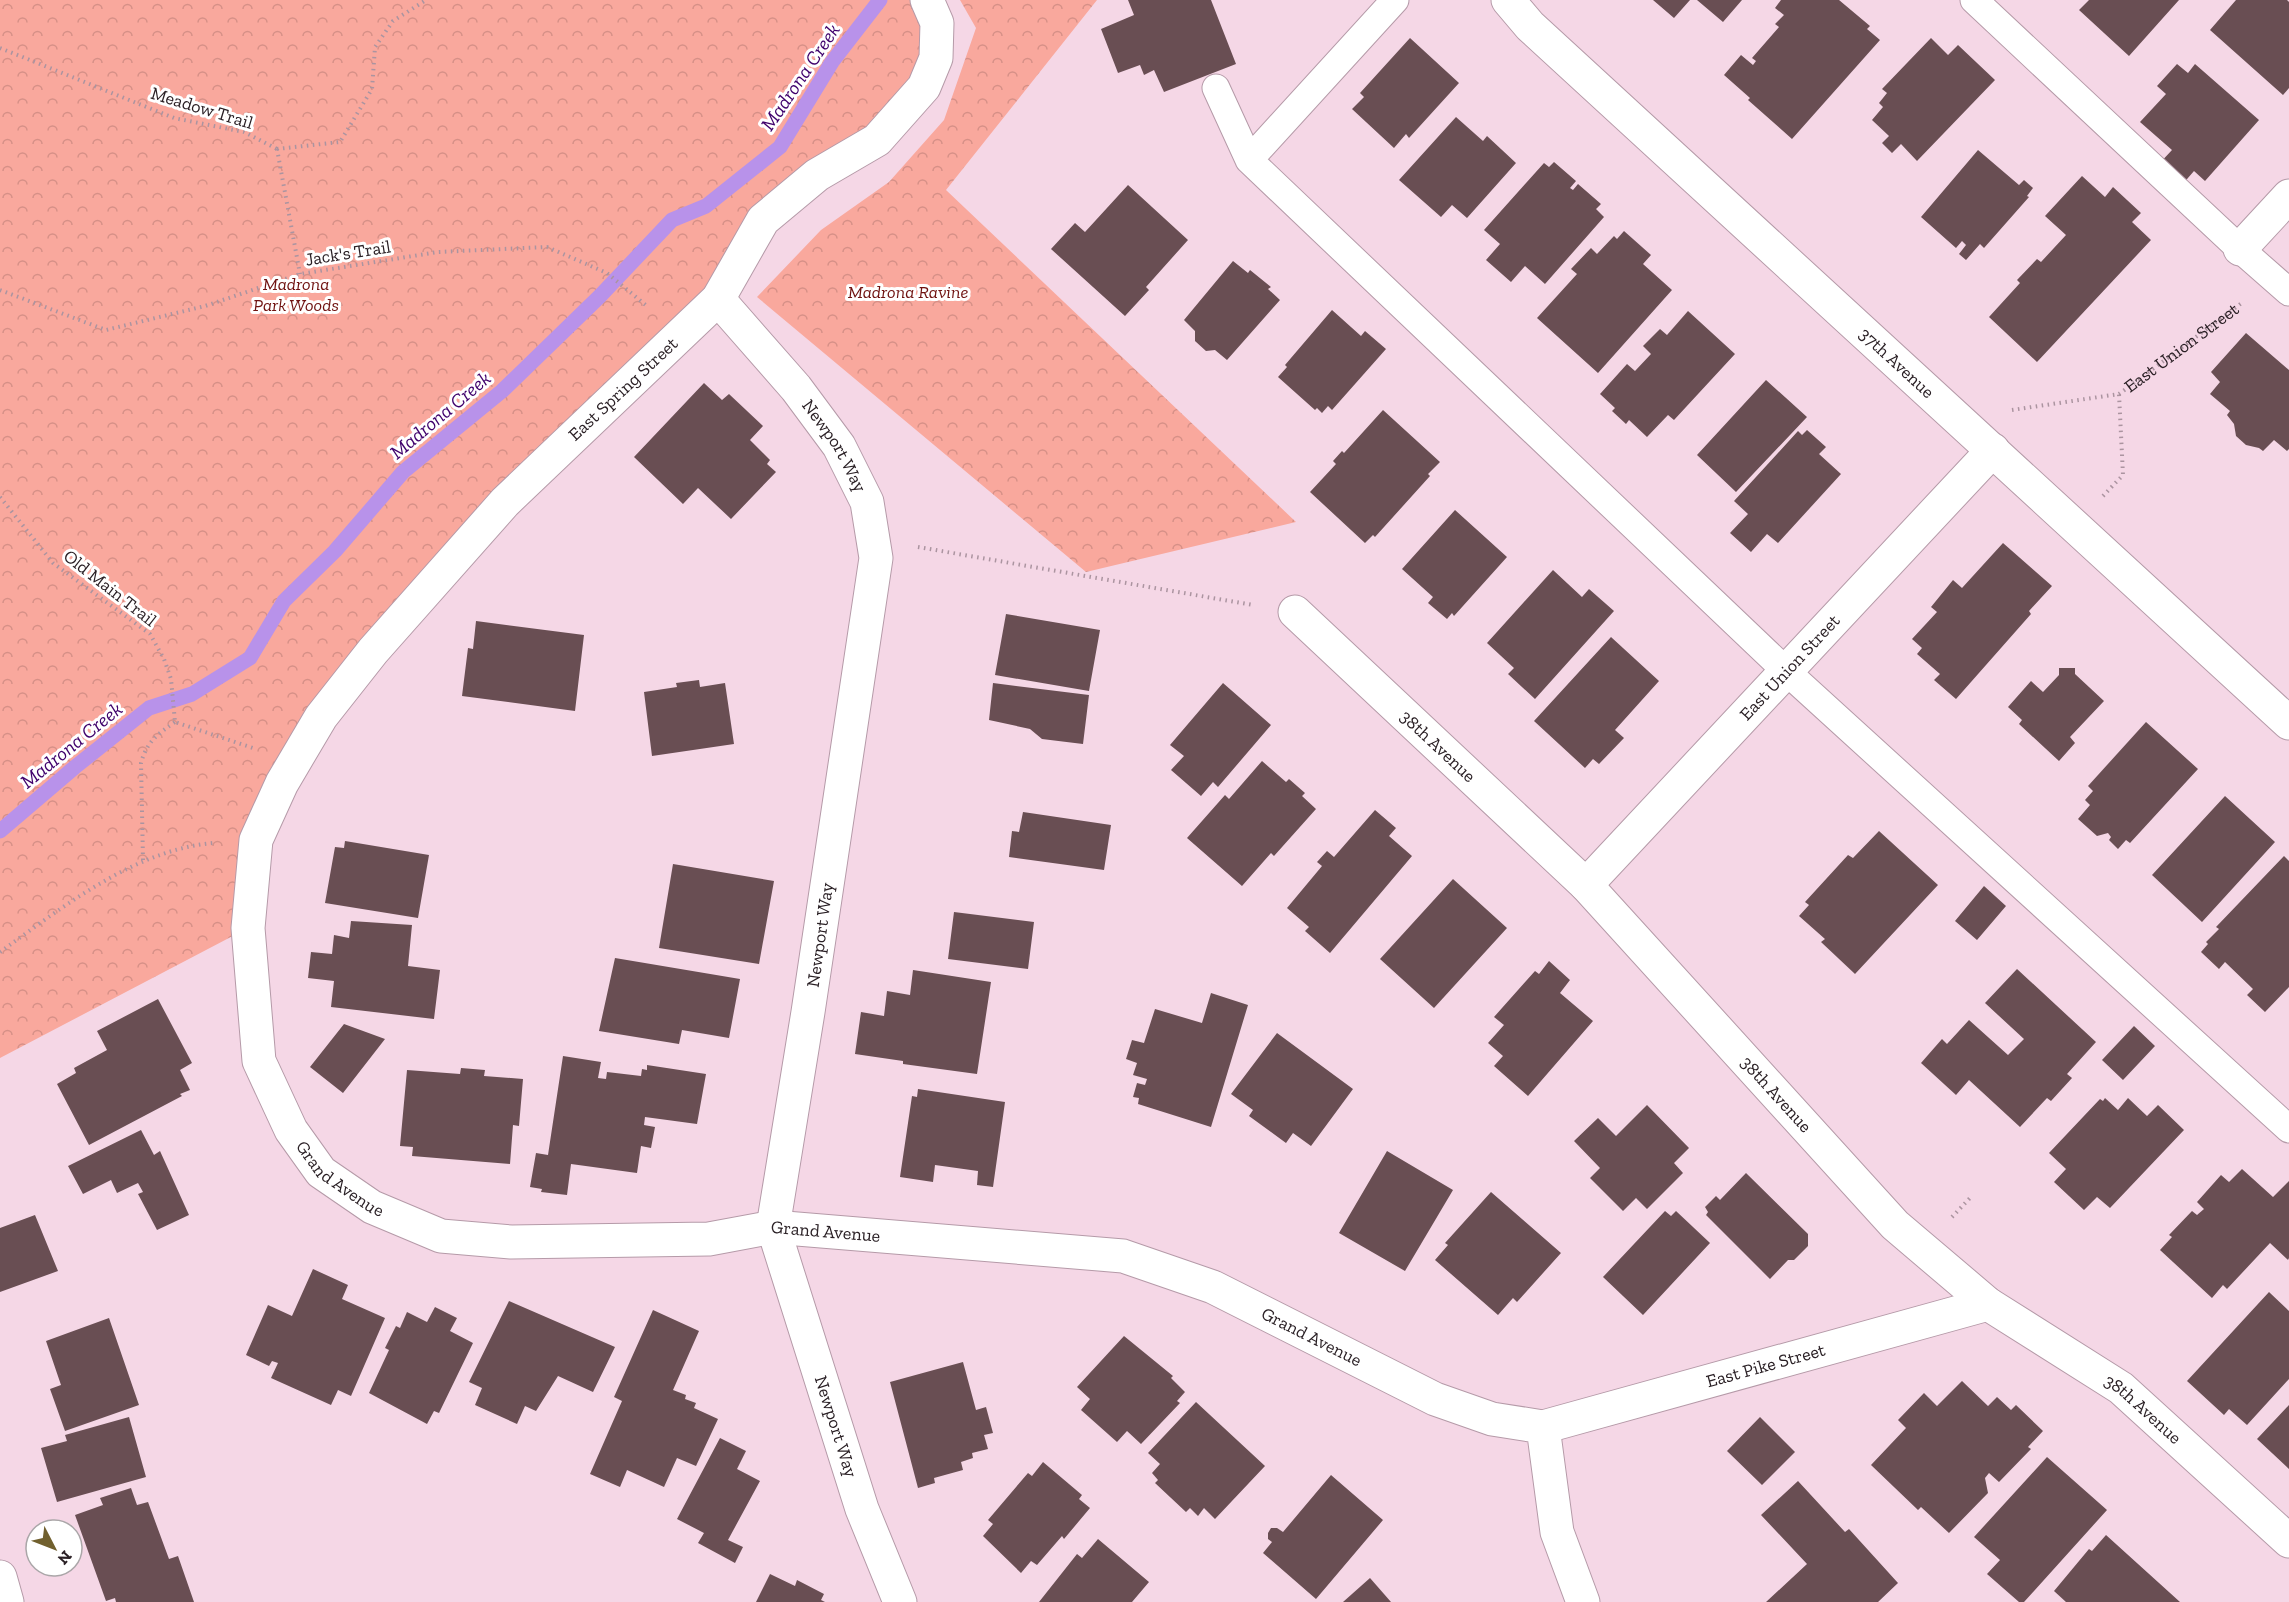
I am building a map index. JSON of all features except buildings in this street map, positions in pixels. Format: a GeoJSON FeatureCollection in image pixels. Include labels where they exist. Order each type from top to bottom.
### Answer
{"type":"FeatureCollection","features":[{"type":"Feature","properties":{"kind":"street","name":"East Spring Street"},"geometry":{"type":"LineString","coordinates":[[282,783],[321,717],[372,651],[505,501],[718,299],[763,220],[816,175],[877,140],[924,87],[936,58],[937,23],[927,0]]}},
{"type":"Feature","properties":{"kind":"street","name":"37th Avenue"},"geometry":{"type":"LineString","coordinates":[[1508,0],[1530,26],[2289,723]]}},
{"type":"Feature","properties":{"kind":"street"},"geometry":{"type":"LineString","coordinates":[[2240,249],[2289,196]]}},
{"type":"Feature","properties":{"kind":"street","name":"Newport Way"},"geometry":{"type":"LineString","coordinates":[[718,299],[796,388],[839,446],[867,502],[876,558],[808,1012],[773,1227],[862,1509],[900,1602]]}},
{"type":"Feature","properties":{"kind":"street","name":"East Union Street"},"geometry":{"type":"LineString","coordinates":[[1586,885],[1993,450]]}},
{"type":"Feature","properties":{"kind":"street","name":"38th Avenue"},"geometry":{"type":"LineString","coordinates":[[1295,612],[1586,885],[1895,1225],[1989,1304],[2121,1388],[2289,1541]]}},
{"type":"Feature","properties":{"kind":"street","name":"Grand Avenue"},"geometry":{"type":"LineString","coordinates":[[282,783],[256,840],[248,928],[259,1061],[291,1131],[321,1172],[372,1207],[441,1236],[511,1242],[709,1239],[773,1227],[1123,1256],[1214,1287],[1435,1399],[1492,1419],[1543,1427]]}},
{"type":"Feature","properties":{"kind":"street","name":"East Pike Street"},"geometry":{"type":"LineString","coordinates":[[1543,1427],[1989,1304]]}},
{"type":"Feature","properties":{"kind":"street"},"geometry":{"type":"LineString","coordinates":[[1543,1427],[1557,1532],[1583,1602]]}},
{"type":"Feature","properties":{"kind":"street"},"geometry":{"type":"LineString","coordinates":[[0,1576],[7,1602]]}},
{"type":"Feature","properties":{"kind":"lane"},"geometry":{"type":"LineString","coordinates":[[1249,160],[1395,0]]}},
{"type":"Feature","properties":{"kind":"lane"},"geometry":{"type":"LineString","coordinates":[[1974,0],[2289,292]]}},
{"type":"Feature","properties":{"kind":"lane"},"geometry":{"type":"LineString","coordinates":[[1216,88],[1249,160],[1786,672],[2289,1129]]}},
{"type":"Feature","properties":{"kind":"path"},"geometry":{"type":"LineString","coordinates":[[300,274],[277,149],[340,142],[372,89],[375,47],[393,21],[426,0]]}},
{"type":"Feature","properties":{"kind":"path","name":"Meadow Trail"},"geometry":{"type":"LineString","coordinates":[[0,48],[174,118],[244,132],[277,149]]}},
{"type":"Feature","properties":{"kind":"path","name":"Jack's Trail"},"geometry":{"type":"LineString","coordinates":[[0,290],[106,330],[205,306],[300,274],[438,252],[546,247],[607,273],[650,309]]}},
{"type":"Feature","properties":{"kind":"path","name":"East Union Street"},"geometry":{"type":"LineString","coordinates":[[2002,412],[2119,394],[2244,302]]}},
{"type":"Feature","properties":{"kind":"path"},"geometry":{"type":"LineString","coordinates":[[2102,497],[2123,475],[2119,394]]}},
{"type":"Feature","properties":{"kind":"path","name":"Old Main Trail"},"geometry":{"type":"LineString","coordinates":[[0,497],[53,563],[150,634],[164,659],[171,679],[176,722]]}},
{"type":"Feature","properties":{"kind":"path"},"geometry":{"type":"LineString","coordinates":[[920,547],[1263,606]]}},
{"type":"Feature","properties":{"kind":"path"},"geometry":{"type":"LineString","coordinates":[[143,860],[141,763],[145,749],[157,735],[176,722],[262,751]]}},
{"type":"Feature","properties":{"kind":"path"},"geometry":{"type":"LineString","coordinates":[[0,952],[66,905],[143,860],[194,845],[214,843]]}},
{"type":"Feature","properties":{"kind":"path"},"geometry":{"type":"LineString","coordinates":[[1947,1222],[1970,1198]]}},
{"type":"Feature","properties":{"kind":"green space","name":"Madrona Park Woods"},"geometry":{"type":"Polygon","coordinates":[[[0,0],[927,0],[924,87],[817,175],[718,299],[505,502],[282,783],[248,928],[0,1058],[0,0]]]}},
{"type":"Feature","properties":{"kind":"green space","name":"Madrona Ravine"},"geometry":{"type":"Polygon","coordinates":[[[960,0],[1097,0],[946,190],[1296,522],[1086,572],[757,297],[821,230],[889,182],[944,120],[976,28],[960,0]]]}},
{"type":"Feature","properties":{"kind":"waterway","name":"Madrona Creek"},"geometry":{"type":"LineString","coordinates":[[0,831],[149,708],[192,694],[250,658],[284,601],[335,551],[403,472],[502,391],[600,296],[672,220],[706,206],[780,147],[832,62],[880,0]]}}]}
